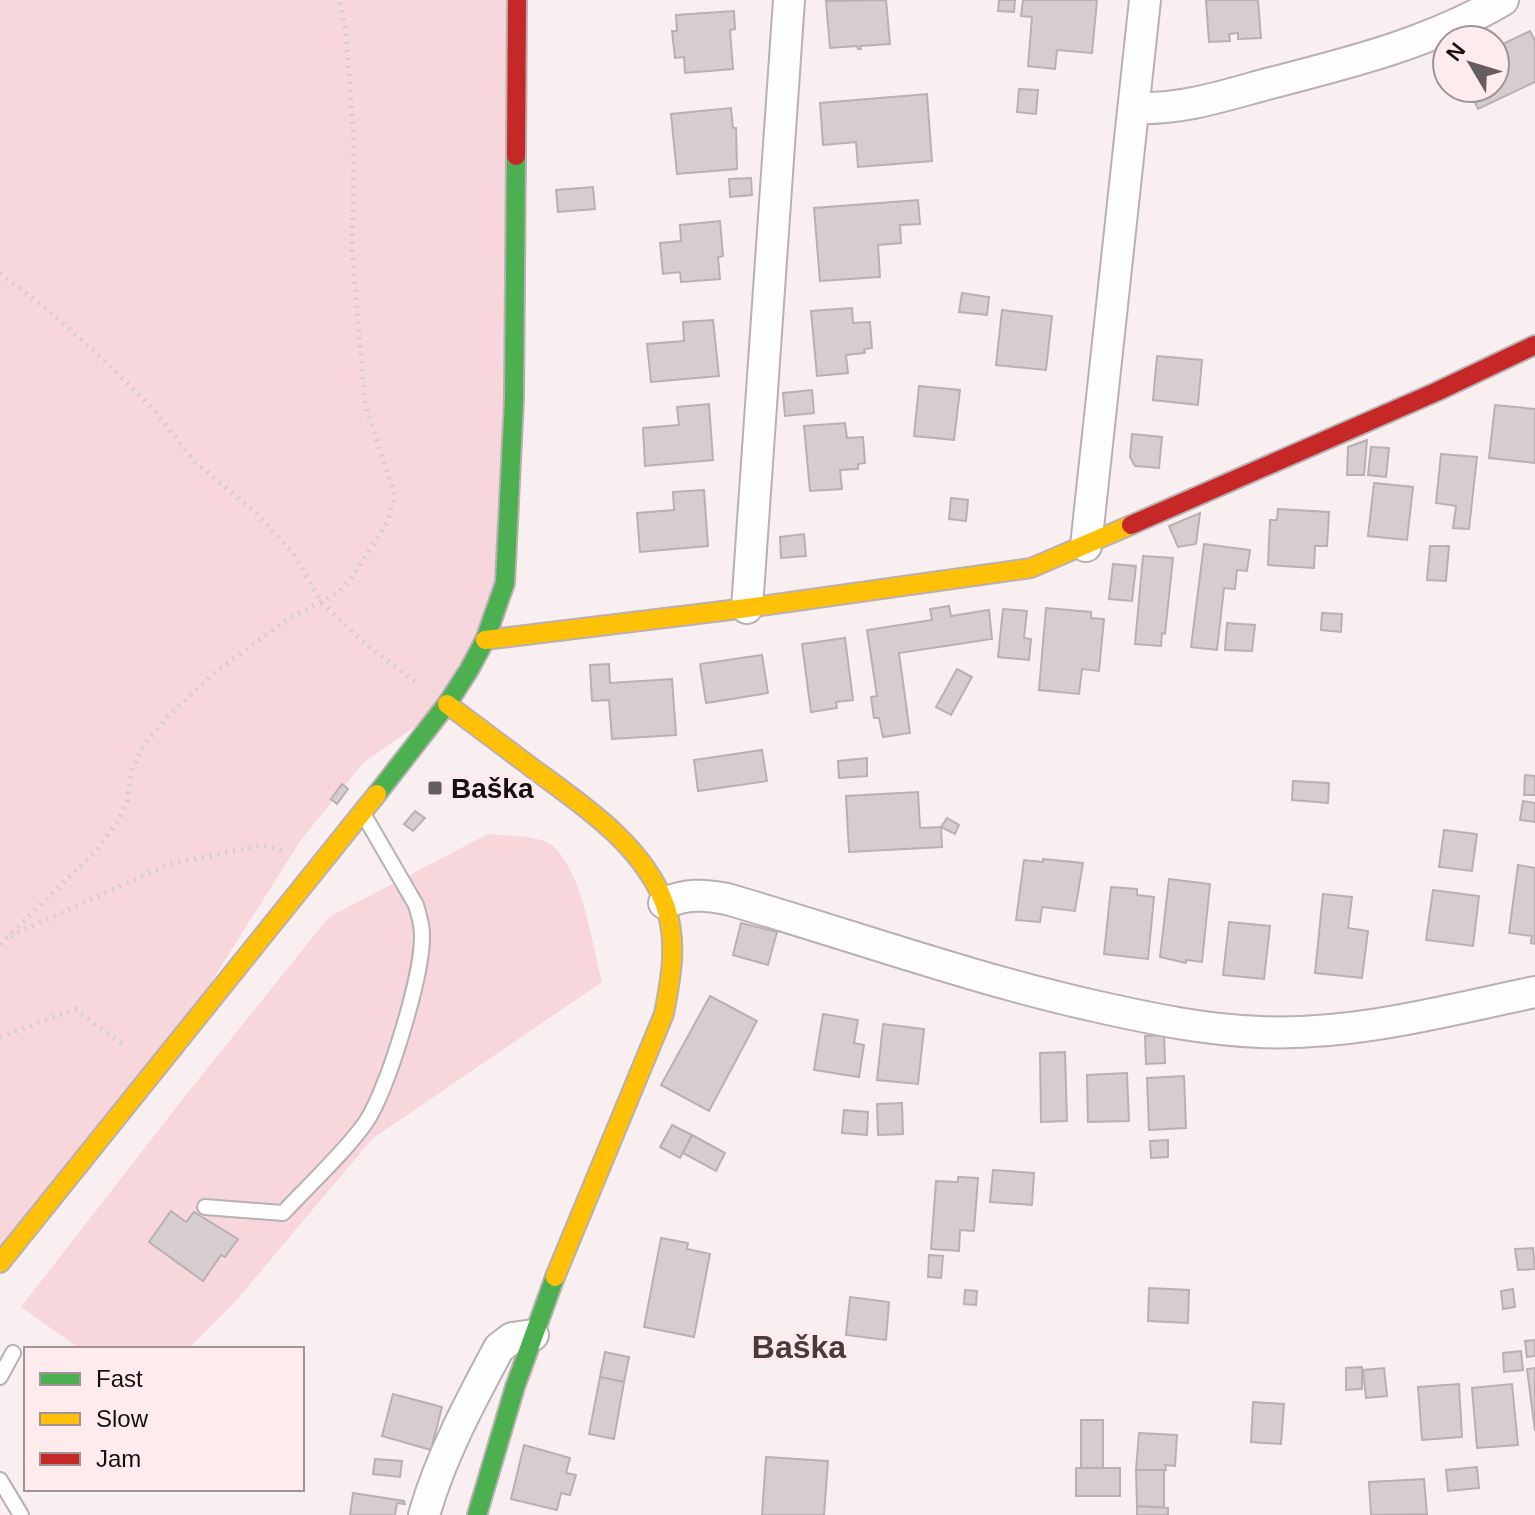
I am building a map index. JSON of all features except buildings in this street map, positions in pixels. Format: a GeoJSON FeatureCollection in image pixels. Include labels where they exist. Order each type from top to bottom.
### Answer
{"type":"FeatureCollection","features":[{"type":"Feature","properties":{"kind":"street"},"geometry":{"type":"LineString","coordinates":[[0,1263],[363,813],[447,704],[485,640],[505,583],[511,494],[517,0]]}},
{"type":"Feature","properties":{"kind":"street"},"geometry":{"type":"LineString","coordinates":[[747,608],[789,0]]}},
{"type":"Feature","properties":{"kind":"street"},"geometry":{"type":"LineString","coordinates":[[1086,546],[1145,0]]}},
{"type":"Feature","properties":{"kind":"street"},"geometry":{"type":"LineString","coordinates":[[1135,108],[1182,106],[1410,44],[1464,23],[1503,0]]}},
{"type":"Feature","properties":{"kind":"street"},"geometry":{"type":"LineString","coordinates":[[485,640],[747,608],[1031,568],[1436,392],[1535,345]]}},
{"type":"Feature","properties":{"kind":"street"},"geometry":{"type":"LineString","coordinates":[[447,704],[619,835],[644,865],[664,903],[673,958],[672,986],[664,1014],[533,1335],[492,1454],[477,1515]]}},
{"type":"Feature","properties":{"kind":"street"},"geometry":{"type":"LineString","coordinates":[[664,903],[684,895],[702,894],[727,899],[971,974],[1181,1025],[1262,1032],[1351,1028],[1535,992]]}},
{"type":"Feature","properties":{"kind":"street"},"geometry":{"type":"LineString","coordinates":[[424,1515],[455,1434],[499,1348],[512,1338],[533,1335]]}},
{"type":"Feature","properties":{"kind":"lane"},"geometry":{"type":"LineString","coordinates":[[205,1207],[283,1213],[365,1123],[383,1090],[415,982],[422,929],[416,905],[363,813]]}},
{"type":"Feature","properties":{"kind":"lane"},"geometry":{"type":"LineString","coordinates":[[0,1377],[13,1353]]}},
{"type":"Feature","properties":{"kind":"lane"},"geometry":{"type":"LineString","coordinates":[[0,1480],[21,1515]]}},
{"type":"Feature","properties":{"kind":"path"},"geometry":{"type":"LineString","coordinates":[[0,944],[95,852],[118,821],[127,802],[131,773],[141,749],[168,716],[214,673],[285,621],[339,592],[387,523],[395,496],[365,404],[352,250],[354,141],[346,34],[340,0]]}},
{"type":"Feature","properties":{"kind":"path"},"geometry":{"type":"LineString","coordinates":[[0,273],[102,358],[155,411],[195,462],[257,514],[293,553],[322,603],[367,645],[447,704]]}},
{"type":"Feature","properties":{"kind":"path"},"geometry":{"type":"LineString","coordinates":[[5,938],[169,864],[264,845],[322,865]]}},
{"type":"Feature","properties":{"kind":"path"},"geometry":{"type":"LineString","coordinates":[[0,1037],[75,1009],[156,1069]]}},
{"type":"Feature","properties":{"kind":"shaded area"},"geometry":{"type":"Polygon","coordinates":[[[0,0],[517,0],[505,583],[447,704],[363,763],[301,840],[156,1069],[0,1263],[0,0]]]}},
{"type":"Feature","properties":{"kind":"shaded area"},"geometry":{"type":"Polygon","coordinates":[[[488,834],[538,839],[556,849],[576,882],[602,982],[372,1139],[235,1302],[190,1347],[77,1347],[21,1307],[329,917],[488,834]]]}},
{"type":"Feature","properties":{"kind":"traffic: fast"},"geometry":{"type":"LineString","coordinates":[[377,794],[447,704],[469,670],[485,640],[505,583],[514,400],[516,156]]}},
{"type":"Feature","properties":{"kind":"traffic: fast"},"geometry":{"type":"LineString","coordinates":[[477,1515],[515,1387],[555,1277]]}},
{"type":"Feature","properties":{"kind":"traffic: slow"},"geometry":{"type":"LineString","coordinates":[[485,640],[747,608],[1031,568],[1131,525]]}},
{"type":"Feature","properties":{"kind":"traffic: slow"},"geometry":{"type":"LineString","coordinates":[[447,704],[573,798],[628,846],[655,884],[669,919],[672,960],[664,1014],[555,1277]]}},
{"type":"Feature","properties":{"kind":"traffic: slow"},"geometry":{"type":"LineString","coordinates":[[0,1263],[377,794]]}},
{"type":"Feature","properties":{"kind":"traffic: jam"},"geometry":{"type":"LineString","coordinates":[[516,156],[517,0]]}},
{"type":"Feature","properties":{"kind":"traffic: jam"},"geometry":{"type":"LineString","coordinates":[[1131,525],[1436,392],[1535,345]]}},
{"type":"Feature","properties":{"kind":"place","name":"Baška"},"geometry":{"type":"Point","coordinates":[435,788]}},
{"type":"Feature","properties":{"kind":"district","name":"Baška"},"geometry":{"type":"Point","coordinates":[799,1347]}}]}
